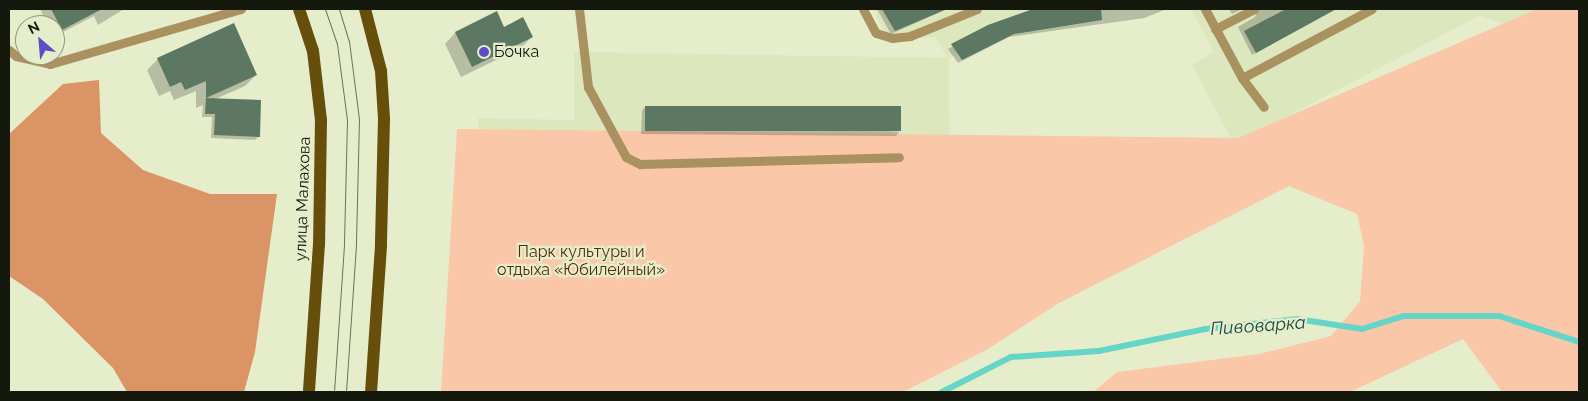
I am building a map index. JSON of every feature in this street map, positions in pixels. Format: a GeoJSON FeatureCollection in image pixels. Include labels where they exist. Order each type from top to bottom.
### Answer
{"type":"FeatureCollection","features":[{"type":"Feature","properties":{"kind":"main road"},"geometry":{"type":"LineString","coordinates":[[365,9],[381,71],[384,118],[381,246],[371,392]]}},
{"type":"Feature","properties":{"kind":"main road","name":"улица Малахова"},"geometry":{"type":"LineString","coordinates":[[298,10],[313,51],[322,120],[319,244],[309,392]]}},
{"type":"Feature","properties":{"kind":"lane"},"geometry":{"type":"LineString","coordinates":[[9,50],[16,56],[50,64],[241,9]]}},
{"type":"Feature","properties":{"kind":"lane"},"geometry":{"type":"LineString","coordinates":[[579,9],[588,87],[626,157],[640,164],[899,158]]}},
{"type":"Feature","properties":{"kind":"lane"},"geometry":{"type":"LineString","coordinates":[[863,9],[876,33],[892,38],[910,36],[977,9]]}},
{"type":"Feature","properties":{"kind":"lane"},"geometry":{"type":"LineString","coordinates":[[1205,9],[1242,78],[1264,107]]}},
{"type":"Feature","properties":{"kind":"lane"},"geometry":{"type":"LineString","coordinates":[[1215,29],[1254,9]]}},
{"type":"Feature","properties":{"kind":"lane"},"geometry":{"type":"LineString","coordinates":[[1242,78],[1372,9]]}},
{"type":"Feature","properties":{"kind":"shaded area"},"geometry":{"type":"Polygon","coordinates":[[[873,9],[1120,9],[1028,24],[949,58],[950,251],[478,203],[478,118],[574,120],[574,52],[948,58],[935,37],[887,39],[873,9]]]}},
{"type":"Feature","properties":{"kind":"shaded area"},"geometry":{"type":"Polygon","coordinates":[[[1191,9],[1579,9],[1573,45],[1479,16],[1234,144],[1192,65],[1214,52],[1191,9]]]}},
{"type":"Feature","properties":{"kind":"shaded area"},"geometry":{"type":"Polygon","coordinates":[[[99,80],[101,133],[143,170],[210,194],[277,194],[255,352],[244,392],[127,392],[113,368],[43,299],[9,276],[9,134],[63,84],[99,80]]]}},
{"type":"Feature","properties":{"kind":"green space","name":"Парк культуры и отдыха «Юбилейный»"},"geometry":{"type":"Polygon","coordinates":[[[1537,9],[1579,9],[1579,392],[1502,392],[1463,339],[1350,392],[1093,392],[1117,372],[1259,354],[1331,336],[1360,301],[1364,246],[1357,214],[1289,186],[1059,303],[988,349],[903,392],[441,392],[457,129],[1238,138],[1537,9]]]}},
{"type":"Feature","properties":{"kind":"building"},"geometry":{"type":"Polygon","coordinates":[[[51,9],[102,9],[65,28],[65,15],[54,15],[51,9]]]}},
{"type":"Feature","properties":{"kind":"building"},"geometry":{"type":"Polygon","coordinates":[[[882,9],[947,9],[895,31],[882,9]]]}},
{"type":"Feature","properties":{"kind":"building"},"geometry":{"type":"Polygon","coordinates":[[[1033,9],[1101,9],[1102,20],[1014,34],[962,60],[951,44],[988,25],[1033,9]]]}},
{"type":"Feature","properties":{"kind":"building"},"geometry":{"type":"Polygon","coordinates":[[[1286,9],[1336,9],[1256,53],[1244,31],[1286,9]]]}},
{"type":"Feature","properties":{"kind":"building","name":"Бочка"},"geometry":{"type":"Polygon","coordinates":[[[497,11],[504,27],[523,17],[533,37],[472,67],[455,32],[497,11]]]}},
{"type":"Feature","properties":{"kind":"building"},"geometry":{"type":"Polygon","coordinates":[[[234,23],[257,75],[206,98],[206,81],[185,90],[181,82],[170,87],[157,58],[234,23]]]}},
{"type":"Feature","properties":{"kind":"building"},"geometry":{"type":"Polygon","coordinates":[[[206,98],[261,100],[260,137],[214,135],[215,114],[205,114],[206,98]]]}},
{"type":"Feature","properties":{"kind":"building"},"geometry":{"type":"Polygon","coordinates":[[[645,106],[901,106],[901,131],[645,131],[645,106]]]}},
{"type":"Feature","properties":{"kind":"waterway","name":"Пивоварка"},"geometry":{"type":"LineString","coordinates":[[942,392],[1011,357],[1099,351],[1205,329],[1297,319],[1362,329],[1404,316],[1499,316],[1579,342]]}},
{"type":"Feature","properties":{"kind":"tram line"},"geometry":{"type":"LineString","coordinates":[[325,9],[337,44],[347,120],[344,245],[334,392]]}},
{"type":"Feature","properties":{"kind":"tram line"},"geometry":{"type":"LineString","coordinates":[[339,9],[349,41],[359,119],[356,245],[346,392]]}},
{"type":"Feature","properties":{"kind":"place","name":"Бочка"},"geometry":{"type":"Point","coordinates":[484,52]}}]}
